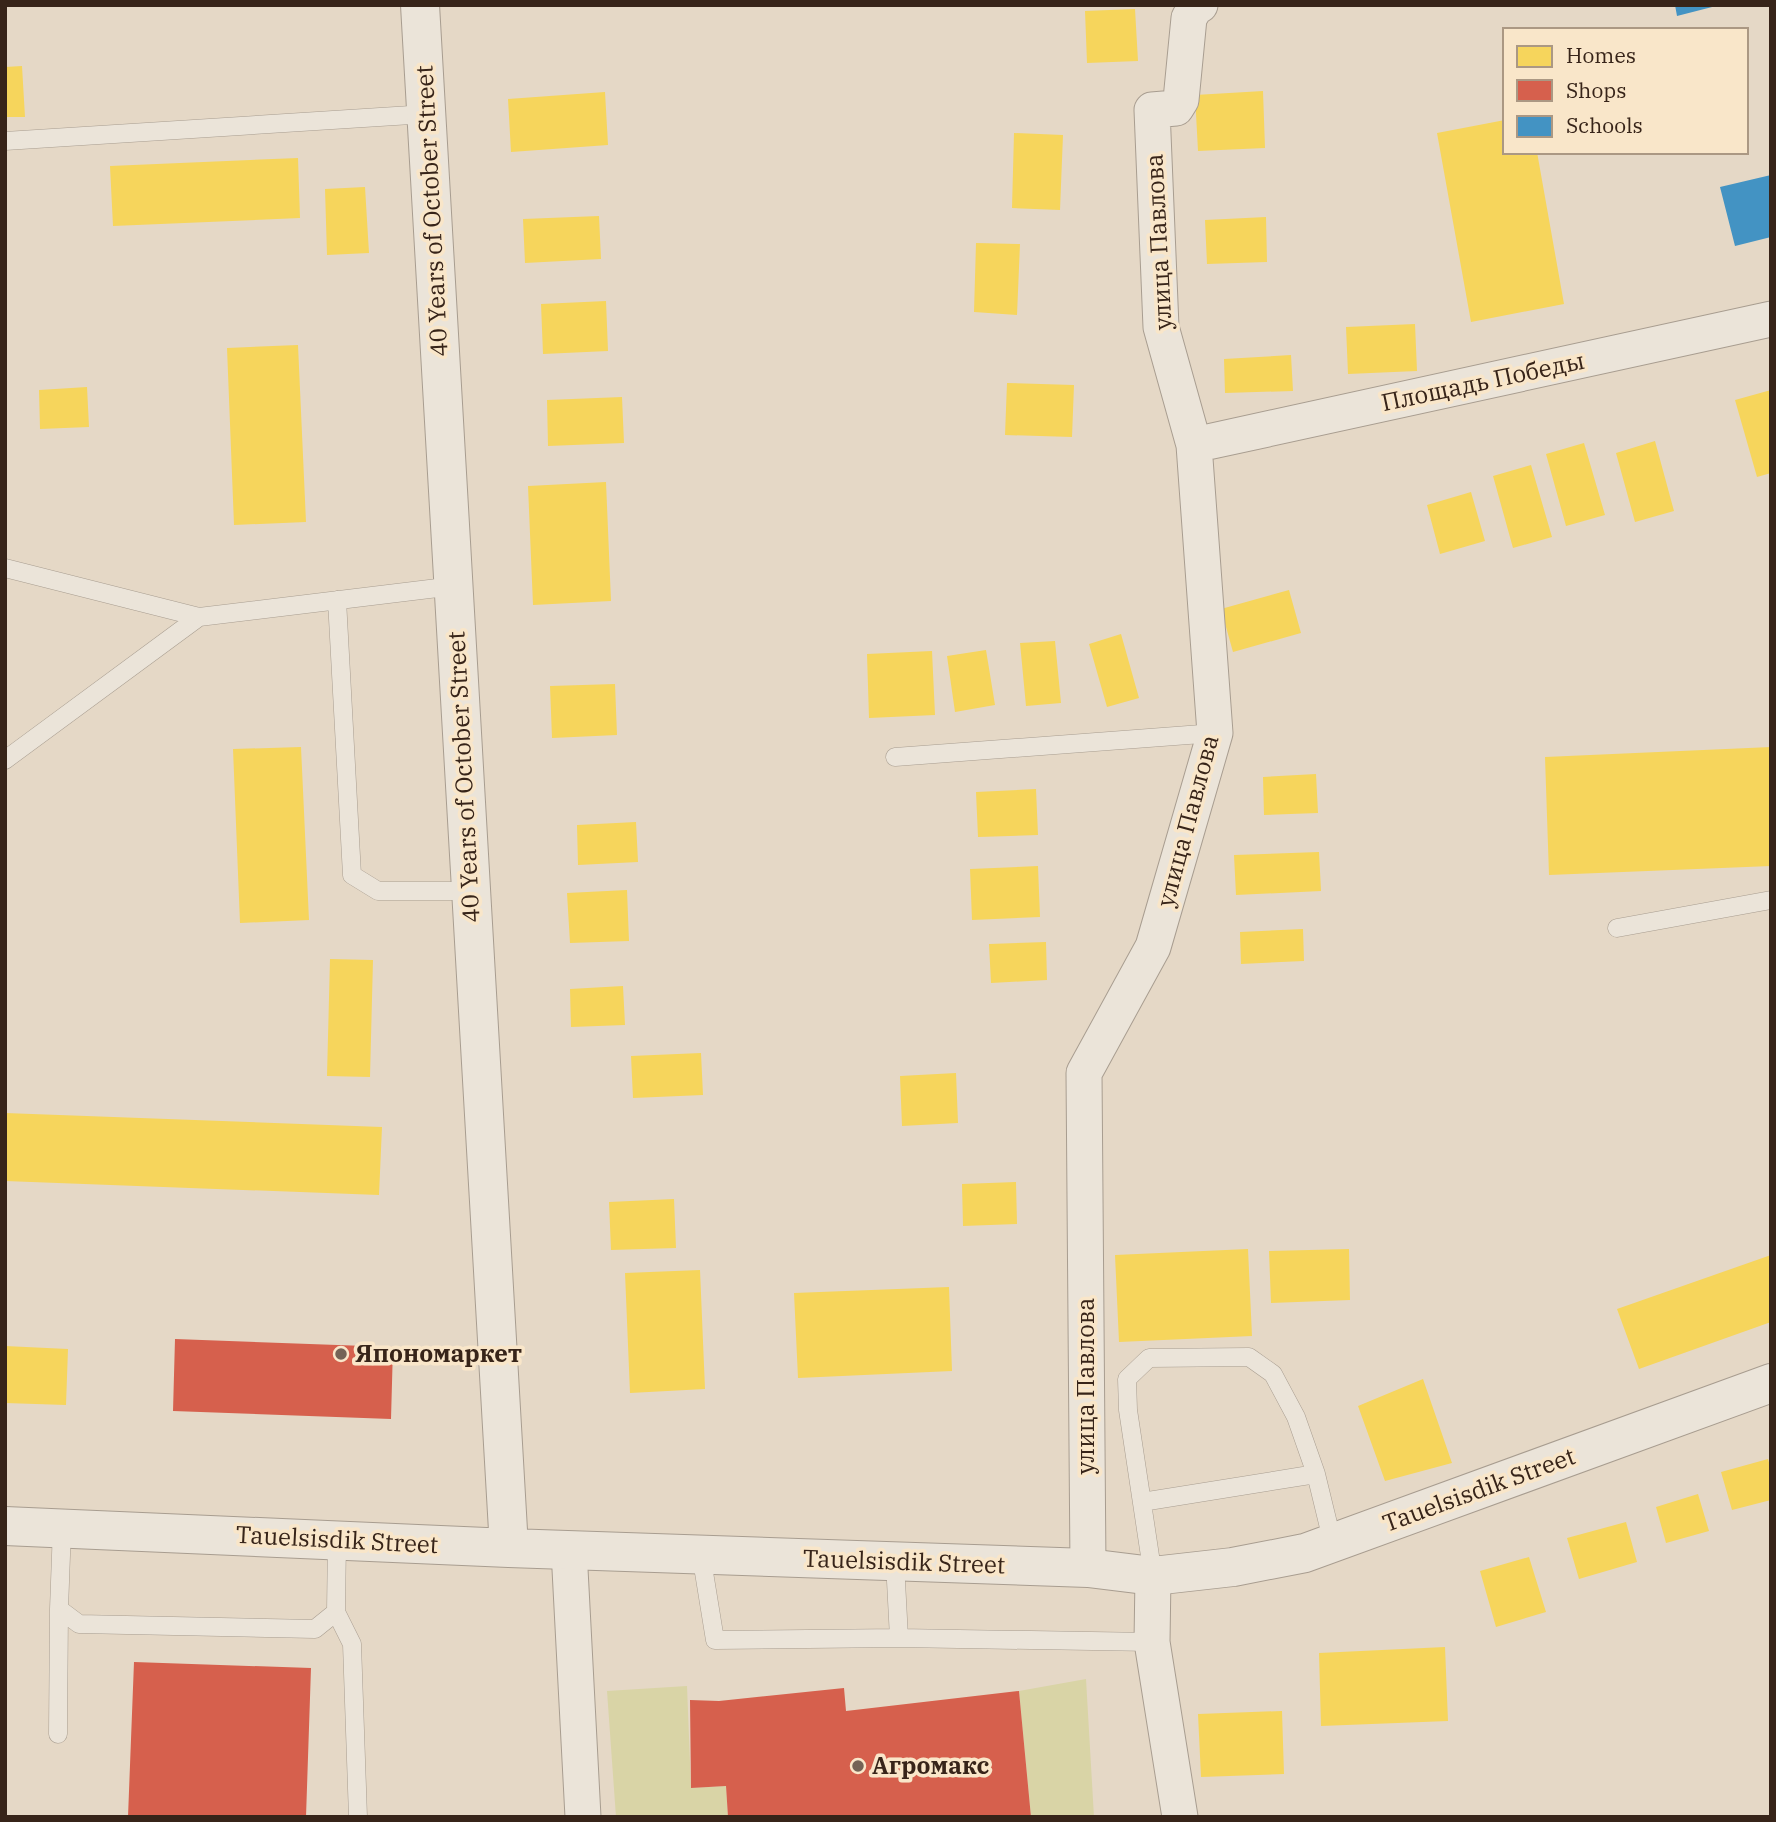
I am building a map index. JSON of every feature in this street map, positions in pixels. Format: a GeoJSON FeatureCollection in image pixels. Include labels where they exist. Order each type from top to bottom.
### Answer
{"type":"FeatureCollection","features":[{"type":"Feature","properties":{"kind":"street","name":"40 Years of October Street"},"geometry":{"type":"LineString","coordinates":[[421,5],[509,1548]]}},
{"type":"Feature","properties":{"kind":"street","name":"улица Павлова"},"geometry":{"type":"LineString","coordinates":[[1088,1568],[1084,1073],[1153,947],[1215,733],[1194,445],[1161,327],[1152,110],[1176,108],[1181,100],[1189,18],[1200,5]]}},
{"type":"Feature","properties":{"kind":"street","name":"Площадь Победы"},"geometry":{"type":"LineString","coordinates":[[1194,445],[1771,319]]}},
{"type":"Feature","properties":{"kind":"street","name":"Tauelsisdik Street"},"geometry":{"type":"LineString","coordinates":[[5,1526],[509,1548],[1088,1568],[1153,1576],[1233,1567],[1305,1553],[1771,1382]]}},
{"type":"Feature","properties":{"kind":"street"},"geometry":{"type":"LineString","coordinates":[[569,1549],[583,1817]]}},
{"type":"Feature","properties":{"kind":"street"},"geometry":{"type":"LineString","coordinates":[[1153,1576],[1152,1642],[1180,1817]]}},
{"type":"Feature","properties":{"kind":"lane"},"geometry":{"type":"LineString","coordinates":[[5,141],[427,114]]}},
{"type":"Feature","properties":{"kind":"lane"},"geometry":{"type":"LineString","coordinates":[[5,568],[199,618],[454,586]]}},
{"type":"Feature","properties":{"kind":"lane"},"geometry":{"type":"LineString","coordinates":[[337,600],[352,875],[378,891],[470,891]]}},
{"type":"Feature","properties":{"kind":"lane"},"geometry":{"type":"LineString","coordinates":[[5,760],[199,618]]}},
{"type":"Feature","properties":{"kind":"lane"},"geometry":{"type":"LineString","coordinates":[[895,757],[1215,733]]}},
{"type":"Feature","properties":{"kind":"lane"},"geometry":{"type":"LineString","coordinates":[[1617,928],[1771,900]]}},
{"type":"Feature","properties":{"kind":"lane"},"geometry":{"type":"LineString","coordinates":[[1153,1576],[1128,1410],[1127,1378],[1149,1358],[1248,1357],[1273,1374],[1296,1417],[1316,1474],[1333,1544]]}},
{"type":"Feature","properties":{"kind":"lane"},"geometry":{"type":"LineString","coordinates":[[1142,1502],[1316,1474]]}},
{"type":"Feature","properties":{"kind":"lane"},"geometry":{"type":"LineString","coordinates":[[58,1734],[62,1528]]}},
{"type":"Feature","properties":{"kind":"lane"},"geometry":{"type":"LineString","coordinates":[[337,1540],[335,1612],[352,1644],[358,1817]]}},
{"type":"Feature","properties":{"kind":"lane"},"geometry":{"type":"LineString","coordinates":[[701,1554],[715,1640],[899,1638],[1152,1642]]}},
{"type":"Feature","properties":{"kind":"lane"},"geometry":{"type":"LineString","coordinates":[[895,1562],[899,1638]]}},
{"type":"Feature","properties":{"kind":"lane"},"geometry":{"type":"LineString","coordinates":[[59,1609],[79,1624],[315,1629],[335,1612]]}},
{"type":"Feature","properties":{"kind":"shaded area"},"geometry":{"type":"Polygon","coordinates":[[[1086,1679],[1094,1817],[1031,1817],[1019,1691],[1086,1679]]]}},
{"type":"Feature","properties":{"kind":"shaded area"},"geometry":{"type":"Polygon","coordinates":[[[687,1686],[691,1788],[726,1786],[728,1817],[616,1817],[607,1691],[687,1686]]]}},
{"type":"Feature","properties":{"kind":"building: Homes"},"geometry":{"type":"Polygon","coordinates":[[[1135,9],[1138,61],[1087,63],[1085,11],[1135,9]]]}},
{"type":"Feature","properties":{"kind":"building: Homes"},"geometry":{"type":"Polygon","coordinates":[[[22,66],[25,117],[5,117],[5,67],[22,66]]]}},
{"type":"Feature","properties":{"kind":"building: Homes"},"geometry":{"type":"Polygon","coordinates":[[[1263,91],[1265,148],[1198,151],[1195,95],[1263,91]]]}},
{"type":"Feature","properties":{"kind":"building: Homes"},"geometry":{"type":"Polygon","coordinates":[[[605,92],[608,145],[511,152],[508,99],[605,92]]]}},
{"type":"Feature","properties":{"kind":"building: Homes"},"geometry":{"type":"Polygon","coordinates":[[[1503,120],[1503,154],[1537,154],[1564,304],[1471,322],[1437,133],[1503,120]]]}},
{"type":"Feature","properties":{"kind":"building: Homes"},"geometry":{"type":"Polygon","coordinates":[[[1014,133],[1063,135],[1060,210],[1012,208],[1014,133]]]}},
{"type":"Feature","properties":{"kind":"building: Homes"},"geometry":{"type":"Polygon","coordinates":[[[298,158],[300,218],[113,226],[110,166],[298,158]]]}},
{"type":"Feature","properties":{"kind":"building: Homes"},"geometry":{"type":"Polygon","coordinates":[[[365,187],[369,253],[327,255],[325,189],[365,187]]]}},
{"type":"Feature","properties":{"kind":"building: Homes"},"geometry":{"type":"Polygon","coordinates":[[[599,216],[601,259],[525,263],[523,219],[599,216]]]}},
{"type":"Feature","properties":{"kind":"building: Homes"},"geometry":{"type":"Polygon","coordinates":[[[1266,217],[1267,262],[1207,264],[1205,220],[1266,217]]]}},
{"type":"Feature","properties":{"kind":"building: Homes"},"geometry":{"type":"Polygon","coordinates":[[[976,243],[1020,244],[1017,315],[974,312],[976,243]]]}},
{"type":"Feature","properties":{"kind":"building: Homes"},"geometry":{"type":"Polygon","coordinates":[[[606,301],[608,351],[543,354],[541,304],[606,301]]]}},
{"type":"Feature","properties":{"kind":"building: Homes"},"geometry":{"type":"Polygon","coordinates":[[[1415,324],[1417,371],[1348,374],[1346,327],[1415,324]]]}},
{"type":"Feature","properties":{"kind":"building: Homes"},"geometry":{"type":"Polygon","coordinates":[[[298,345],[306,522],[234,525],[227,348],[298,345]]]}},
{"type":"Feature","properties":{"kind":"building: Homes"},"geometry":{"type":"Polygon","coordinates":[[[1291,355],[1293,391],[1225,393],[1224,359],[1291,355]]]}},
{"type":"Feature","properties":{"kind":"building: Homes"},"geometry":{"type":"Polygon","coordinates":[[[1007,383],[1074,385],[1072,437],[1005,435],[1007,383]]]}},
{"type":"Feature","properties":{"kind":"building: Homes"},"geometry":{"type":"Polygon","coordinates":[[[87,387],[89,427],[40,429],[39,390],[87,387]]]}},
{"type":"Feature","properties":{"kind":"building: Homes"},"geometry":{"type":"Polygon","coordinates":[[[1771,390],[1771,473],[1757,477],[1735,400],[1771,390]]]}},
{"type":"Feature","properties":{"kind":"building: Homes"},"geometry":{"type":"Polygon","coordinates":[[[622,397],[624,443],[548,446],[547,400],[622,397]]]}},
{"type":"Feature","properties":{"kind":"building: Homes"},"geometry":{"type":"Polygon","coordinates":[[[1655,441],[1674,511],[1635,522],[1616,453],[1655,441]]]}},
{"type":"Feature","properties":{"kind":"building: Homes"},"geometry":{"type":"Polygon","coordinates":[[[1584,443],[1605,515],[1566,526],[1546,454],[1584,443]]]}},
{"type":"Feature","properties":{"kind":"building: Homes"},"geometry":{"type":"Polygon","coordinates":[[[1531,465],[1552,537],[1513,548],[1493,476],[1531,465]]]}},
{"type":"Feature","properties":{"kind":"building: Homes"},"geometry":{"type":"Polygon","coordinates":[[[606,482],[611,601],[533,605],[528,486],[606,482]]]}},
{"type":"Feature","properties":{"kind":"building: Homes"},"geometry":{"type":"Polygon","coordinates":[[[1471,492],[1485,541],[1440,554],[1427,505],[1471,492]]]}},
{"type":"Feature","properties":{"kind":"building: Homes"},"geometry":{"type":"Polygon","coordinates":[[[1289,590],[1301,633],[1233,652],[1221,609],[1289,590]]]}},
{"type":"Feature","properties":{"kind":"building: Homes"},"geometry":{"type":"Polygon","coordinates":[[[1121,634],[1139,698],[1107,707],[1089,644],[1121,634]]]}},
{"type":"Feature","properties":{"kind":"building: Homes"},"geometry":{"type":"Polygon","coordinates":[[[1055,641],[1061,703],[1026,706],[1020,643],[1055,641]]]}},
{"type":"Feature","properties":{"kind":"building: Homes"},"geometry":{"type":"Polygon","coordinates":[[[986,650],[995,705],[955,712],[947,656],[986,650]]]}},
{"type":"Feature","properties":{"kind":"building: Homes"},"geometry":{"type":"Polygon","coordinates":[[[932,651],[935,715],[869,718],[867,654],[932,651]]]}},
{"type":"Feature","properties":{"kind":"building: Homes"},"geometry":{"type":"Polygon","coordinates":[[[615,684],[617,735],[552,738],[550,686],[615,684]]]}},
{"type":"Feature","properties":{"kind":"building: Homes"},"geometry":{"type":"Polygon","coordinates":[[[301,747],[309,920],[240,923],[233,749],[301,747]]]}},
{"type":"Feature","properties":{"kind":"building: Homes"},"geometry":{"type":"Polygon","coordinates":[[[1771,747],[1771,866],[1549,875],[1545,757],[1771,747]]]}},
{"type":"Feature","properties":{"kind":"building: Homes"},"geometry":{"type":"Polygon","coordinates":[[[1316,774],[1318,813],[1264,815],[1263,777],[1316,774]]]}},
{"type":"Feature","properties":{"kind":"building: Homes"},"geometry":{"type":"Polygon","coordinates":[[[1036,789],[1038,835],[978,837],[976,792],[1036,789]]]}},
{"type":"Feature","properties":{"kind":"building: Homes"},"geometry":{"type":"Polygon","coordinates":[[[636,822],[638,862],[578,865],[577,825],[636,822]]]}},
{"type":"Feature","properties":{"kind":"building: Homes"},"geometry":{"type":"Polygon","coordinates":[[[1319,852],[1321,891],[1236,895],[1234,855],[1319,852]]]}},
{"type":"Feature","properties":{"kind":"building: Homes"},"geometry":{"type":"Polygon","coordinates":[[[1038,866],[1040,917],[972,920],[970,869],[1038,866]]]}},
{"type":"Feature","properties":{"kind":"building: Homes"},"geometry":{"type":"Polygon","coordinates":[[[627,890],[629,941],[570,943],[567,893],[627,890]]]}},
{"type":"Feature","properties":{"kind":"building: Homes"},"geometry":{"type":"Polygon","coordinates":[[[1303,929],[1304,961],[1241,964],[1240,932],[1303,929]]]}},
{"type":"Feature","properties":{"kind":"building: Homes"},"geometry":{"type":"Polygon","coordinates":[[[1046,942],[1047,980],[991,983],[989,944],[1046,942]]]}},
{"type":"Feature","properties":{"kind":"building: Homes"},"geometry":{"type":"Polygon","coordinates":[[[330,959],[373,960],[370,1077],[327,1076],[330,959]]]}},
{"type":"Feature","properties":{"kind":"building: Homes"},"geometry":{"type":"Polygon","coordinates":[[[623,986],[625,1025],[571,1027],[570,989],[623,986]]]}},
{"type":"Feature","properties":{"kind":"building: Homes"},"geometry":{"type":"Polygon","coordinates":[[[701,1053],[703,1095],[633,1098],[631,1056],[701,1053]]]}},
{"type":"Feature","properties":{"kind":"building: Homes"},"geometry":{"type":"Polygon","coordinates":[[[956,1073],[958,1123],[902,1126],[900,1076],[956,1073]]]}},
{"type":"Feature","properties":{"kind":"building: Homes"},"geometry":{"type":"Polygon","coordinates":[[[5,1113],[382,1127],[379,1195],[5,1181],[5,1113]]]}},
{"type":"Feature","properties":{"kind":"building: Homes"},"geometry":{"type":"Polygon","coordinates":[[[1016,1182],[1017,1224],[963,1226],[962,1184],[1016,1182]]]}},
{"type":"Feature","properties":{"kind":"building: Homes"},"geometry":{"type":"Polygon","coordinates":[[[674,1199],[676,1248],[611,1250],[609,1202],[674,1199]]]}},
{"type":"Feature","properties":{"kind":"building: Homes"},"geometry":{"type":"Polygon","coordinates":[[[1248,1249],[1252,1336],[1119,1342],[1115,1255],[1248,1249]]]}},
{"type":"Feature","properties":{"kind":"building: Homes"},"geometry":{"type":"Polygon","coordinates":[[[1349,1249],[1350,1300],[1271,1303],[1269,1251],[1349,1249]]]}},
{"type":"Feature","properties":{"kind":"building: Homes"},"geometry":{"type":"Polygon","coordinates":[[[1771,1255],[1771,1322],[1639,1369],[1617,1309],[1771,1255]]]}},
{"type":"Feature","properties":{"kind":"building: Homes"},"geometry":{"type":"Polygon","coordinates":[[[700,1270],[705,1389],[630,1393],[625,1273],[700,1270]]]}},
{"type":"Feature","properties":{"kind":"building: Homes"},"geometry":{"type":"Polygon","coordinates":[[[949,1287],[952,1371],[798,1378],[794,1293],[949,1287]]]}},
{"type":"Feature","properties":{"kind":"building: Homes"},"geometry":{"type":"Polygon","coordinates":[[[5,1346],[68,1349],[66,1405],[5,1403],[5,1346]]]}},
{"type":"Feature","properties":{"kind":"building: Homes"},"geometry":{"type":"Polygon","coordinates":[[[1423,1379],[1452,1463],[1385,1481],[1358,1406],[1423,1379]]]}},
{"type":"Feature","properties":{"kind":"building: Homes"},"geometry":{"type":"Polygon","coordinates":[[[1768,1459],[1771,1469],[1771,1500],[1732,1510],[1721,1472],[1768,1459]]]}},
{"type":"Feature","properties":{"kind":"building: Homes"},"geometry":{"type":"Polygon","coordinates":[[[1698,1494],[1709,1531],[1666,1543],[1656,1507],[1698,1494]]]}},
{"type":"Feature","properties":{"kind":"building: Homes"},"geometry":{"type":"Polygon","coordinates":[[[1626,1522],[1637,1562],[1579,1579],[1567,1538],[1626,1522]]]}},
{"type":"Feature","properties":{"kind":"building: Homes"},"geometry":{"type":"Polygon","coordinates":[[[1529,1557],[1546,1612],[1496,1627],[1480,1571],[1529,1557]]]}},
{"type":"Feature","properties":{"kind":"building: Homes"},"geometry":{"type":"Polygon","coordinates":[[[1445,1647],[1448,1721],[1321,1726],[1319,1653],[1445,1647]]]}},
{"type":"Feature","properties":{"kind":"building: Homes"},"geometry":{"type":"Polygon","coordinates":[[[1282,1711],[1284,1774],[1201,1777],[1198,1714],[1282,1711]]]}},
{"type":"Feature","properties":{"kind":"building: Shops"},"geometry":{"type":"Polygon","coordinates":[[[175,1339],[393,1347],[391,1419],[173,1411],[175,1339]]]}},
{"type":"Feature","properties":{"kind":"building: Shops"},"geometry":{"type":"Polygon","coordinates":[[[134,1662],[311,1668],[306,1817],[128,1817],[134,1662]]]}},
{"type":"Feature","properties":{"kind":"building: Shops","name":"Агромакс"},"geometry":{"type":"Polygon","coordinates":[[[844,1688],[846,1711],[1019,1691],[1031,1817],[728,1817],[726,1786],[691,1788],[690,1700],[719,1701],[844,1688]]]}},
{"type":"Feature","properties":{"kind":"building: Schools"},"geometry":{"type":"Polygon","coordinates":[[[1675,5],[1716,5],[1716,6],[1677,16],[1675,5]]]}},
{"type":"Feature","properties":{"kind":"building: Schools"},"geometry":{"type":"Polygon","coordinates":[[[1771,175],[1771,237],[1735,246],[1720,187],[1771,175]]]}},
{"type":"Feature","properties":{"kind":"place","name":"Япономаркет"},"geometry":{"type":"Point","coordinates":[341,1354]}},
{"type":"Feature","properties":{"kind":"place","name":"Агромакс"},"geometry":{"type":"Point","coordinates":[858,1766]}}]}
